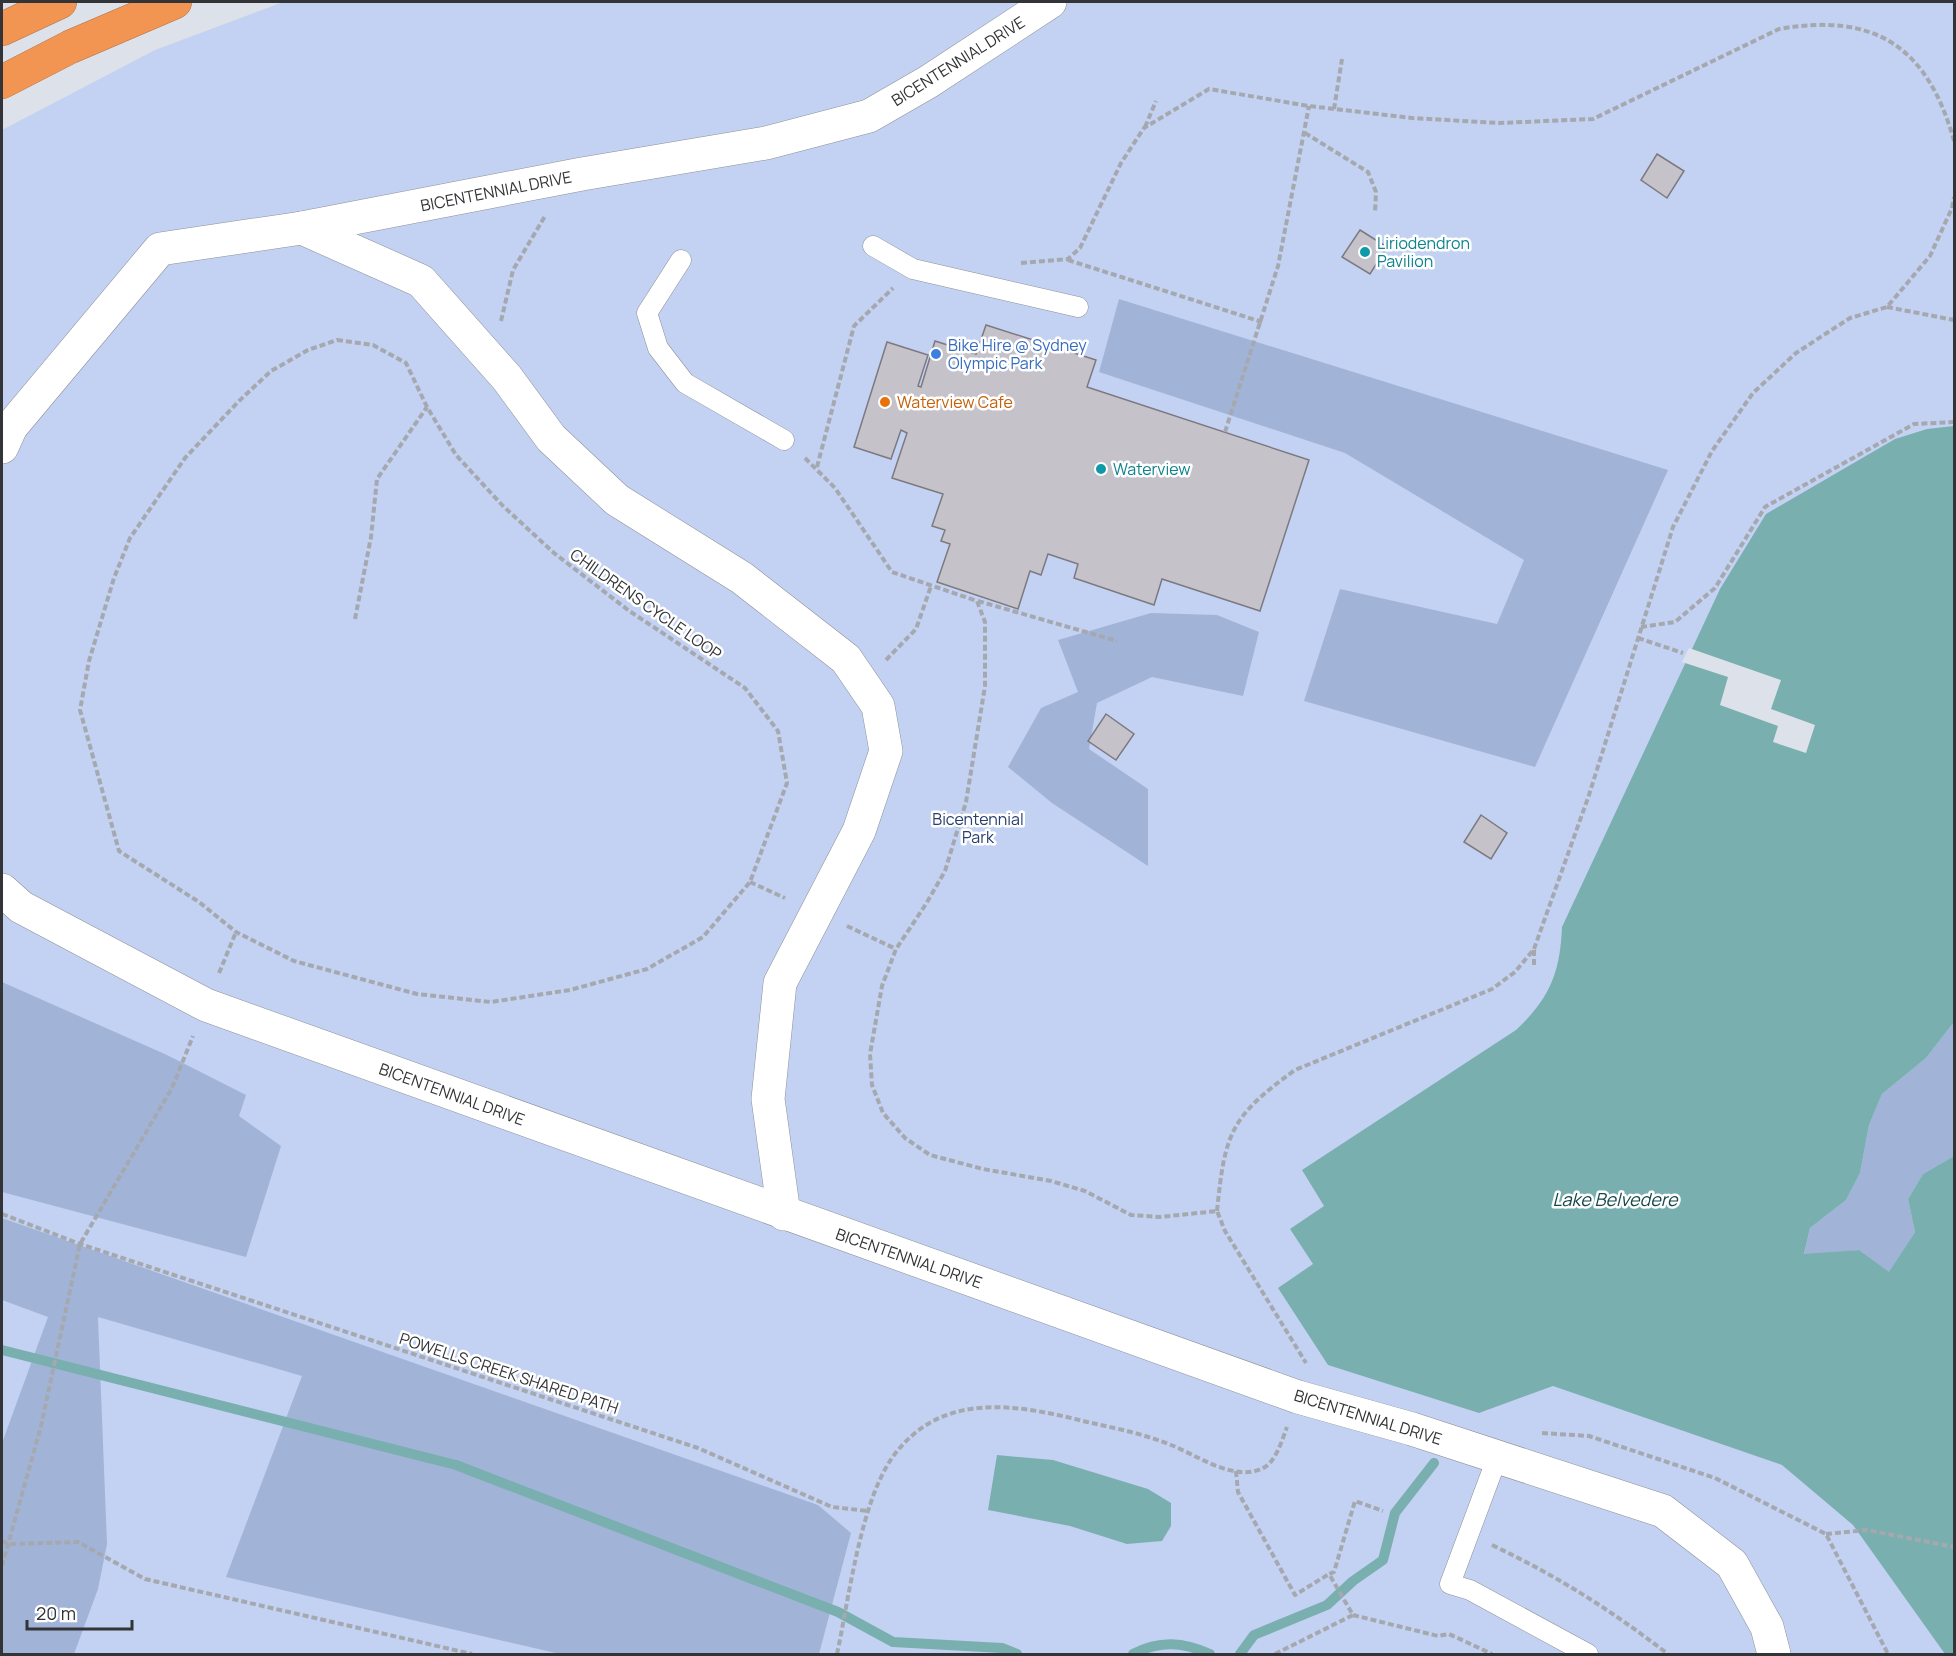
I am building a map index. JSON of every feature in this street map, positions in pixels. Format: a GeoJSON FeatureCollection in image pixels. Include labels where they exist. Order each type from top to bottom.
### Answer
{"type":"FeatureCollection","features":[{"type":"Feature","properties":{"kind":"highway"},"geometry":{"type":"LineString","coordinates":[[2,29],[60,2]]}},
{"type":"Feature","properties":{"kind":"highway"},"geometry":{"type":"LineString","coordinates":[[2,82],[70,47],[175,2]]}},
{"type":"Feature","properties":{"kind":"street","name":"BICENTENNIAL DRIVE"},"geometry":{"type":"LineString","coordinates":[[2,447],[11,427],[160,249],[302,228],[766,143],[869,116],[928,82],[1050,2]]}},
{"type":"Feature","properties":{"kind":"street"},"geometry":{"type":"LineString","coordinates":[[302,228],[421,281],[507,378],[551,438],[617,500],[742,578],[846,659],[878,706],[886,751],[859,831],[780,983],[768,1099],[784,1214]]}},
{"type":"Feature","properties":{"kind":"street","name":"BICENTENNIAL DRIVE"},"geometry":{"type":"LineString","coordinates":[[2,890],[21,907],[206,1005],[784,1214],[1304,1383],[1412,1429],[1663,1511],[1732,1564],[1767,1627],[1774,1654]]}},
{"type":"Feature","properties":{"kind":"lane"},"geometry":{"type":"LineString","coordinates":[[873,246],[913,268],[972,280],[1078,307]]}},
{"type":"Feature","properties":{"kind":"lane"},"geometry":{"type":"LineString","coordinates":[[681,260],[647,313],[658,348],[685,382],[784,440]]}},
{"type":"Feature","properties":{"kind":"lane"},"geometry":{"type":"LineString","coordinates":[[1497,1458],[1450,1584],[1470,1590],[1588,1654]]}},
{"type":"Feature","properties":{"kind":"path"},"geometry":{"type":"LineString","coordinates":[[1144,128],[1209,89],[1334,109],[1412,118],[1499,123],[1593,119],[1779,29],[1810,23],[1850,26],[1884,37],[1908,54],[1934,84],[1954,141]]}},
{"type":"Feature","properties":{"kind":"path"},"geometry":{"type":"LineString","coordinates":[[1334,109],[1342,59]]}},
{"type":"Feature","properties":{"kind":"path"},"geometry":{"type":"LineString","coordinates":[[1068,259],[1080,248],[1121,164],[1144,128],[1156,102]]}},
{"type":"Feature","properties":{"kind":"path"},"geometry":{"type":"LineString","coordinates":[[1225,432],[1278,266],[1309,105]]}},
{"type":"Feature","properties":{"kind":"path"},"geometry":{"type":"LineString","coordinates":[[1305,133],[1368,172],[1376,192],[1375,213]]}},
{"type":"Feature","properties":{"kind":"path"},"geometry":{"type":"LineString","coordinates":[[507,378],[499,329],[513,270],[568,178]]}},
{"type":"Feature","properties":{"kind":"path"},"geometry":{"type":"LineString","coordinates":[[1887,307],[1930,256],[1952,208],[1954,197]]}},
{"type":"Feature","properties":{"kind":"path"},"geometry":{"type":"LineString","coordinates":[[972,280],[1007,266],[1035,260],[1068,259],[1262,322]]}},
{"type":"Feature","properties":{"kind":"path"},"geometry":{"type":"LineString","coordinates":[[817,467],[854,326],[913,268]]}},
{"type":"Feature","properties":{"kind":"path"},"geometry":{"type":"LineString","coordinates":[[1534,966],[1534,950],[1589,795],[1673,527],[1712,452],[1753,393],[1796,353],[1850,318],[1887,307],[1954,320]]}},
{"type":"Feature","properties":{"kind":"path","name":"CHILDRENS CYCLE LOOP"},"geometry":{"type":"LineString","coordinates":[[337,340],[373,345],[406,363],[427,407],[456,455],[503,506],[554,553],[628,610],[746,688],[778,731],[787,783],[750,882],[703,937],[647,969],[570,990],[491,1002],[417,994],[294,962],[236,933],[199,902],[119,851],[80,710],[89,660],[114,578],[130,538],[185,458],[271,371],[308,350],[337,340]]}},
{"type":"Feature","properties":{"kind":"path"},"geometry":{"type":"LineString","coordinates":[[355,619],[371,537],[378,479],[427,407]]}},
{"type":"Feature","properties":{"kind":"path"},"geometry":{"type":"LineString","coordinates":[[1641,627],[1675,622],[1715,588],[1765,507],[1914,424],[1954,422]]}},
{"type":"Feature","properties":{"kind":"path"},"geometry":{"type":"LineString","coordinates":[[784,440],[817,467],[892,572],[977,601],[1117,641]]}},
{"type":"Feature","properties":{"kind":"path"},"geometry":{"type":"LineString","coordinates":[[860,679],[894,654],[916,629],[931,586]]}},
{"type":"Feature","properties":{"kind":"path"},"geometry":{"type":"LineString","coordinates":[[977,601],[985,622],[985,686],[966,802],[945,871],[896,949],[882,986],[870,1054],[872,1085],[883,1113],[905,1138],[930,1155],[983,1169],[1051,1180],[1085,1191],[1131,1215],[1160,1217],[1217,1211]]}},
{"type":"Feature","properties":{"kind":"path"},"geometry":{"type":"LineString","coordinates":[[1638,638],[1683,653]]}},
{"type":"Feature","properties":{"kind":"path"},"geometry":{"type":"LineString","coordinates":[[2,1566],[41,1426],[80,1244],[172,1088],[236,933]]}},
{"type":"Feature","properties":{"kind":"path"},"geometry":{"type":"LineString","coordinates":[[837,1654],[868,1511],[878,1484],[905,1441],[919,1428],[939,1417],[968,1409],[1002,1406],[1042,1410],[1170,1444],[1222,1468],[1256,1470],[1266,1466],[1275,1455],[1304,1383],[1225,1231],[1217,1211],[1228,1138],[1244,1112],[1269,1089],[1295,1070],[1492,989],[1515,972],[1534,950]]}},
{"type":"Feature","properties":{"kind":"path","name":"POWELLS CREEK SHARED PATH"},"geometry":{"type":"LineString","coordinates":[[2,1214],[80,1244],[698,1448],[832,1507],[868,1511]]}},
{"type":"Feature","properties":{"kind":"path"},"geometry":{"type":"LineString","coordinates":[[1236,1470],[1238,1491],[1295,1595],[1334,1572],[1355,1502],[1383,1511]]}},
{"type":"Feature","properties":{"kind":"path"},"geometry":{"type":"LineString","coordinates":[[1826,1534],[1867,1530],[1954,1547]]}},
{"type":"Feature","properties":{"kind":"path"},"geometry":{"type":"LineString","coordinates":[[2,1541],[8,1544],[78,1542],[145,1579],[472,1654]]}},
{"type":"Feature","properties":{"kind":"path"},"geometry":{"type":"LineString","coordinates":[[1486,1542],[1549,1572],[1599,1602],[1668,1654]]}},
{"type":"Feature","properties":{"kind":"path"},"geometry":{"type":"LineString","coordinates":[[1329,1574],[1353,1615]]}},
{"type":"Feature","properties":{"kind":"path"},"geometry":{"type":"LineString","coordinates":[[1275,1654],[1353,1615],[1438,1636],[1449,1634],[1491,1654]]}},
{"type":"Feature","properties":{"kind":"green space","name":"Bicentennial Park"},"geometry":{"type":"Polygon","coordinates":[[[283,2],[1954,2],[1954,1654],[2,1654],[2,130],[155,50],[283,2]]]}},
{"type":"Feature","properties":{"kind":"shaded area"},"geometry":{"type":"Polygon","coordinates":[[[1119,299],[1668,470],[1535,767],[1304,701],[1340,589],[1497,624],[1524,560],[1345,453],[1099,372],[1119,299]]]}},
{"type":"Feature","properties":{"kind":"shaded area"},"geometry":{"type":"Polygon","coordinates":[[[1151,613],[1217,615],[1259,632],[1243,696],[1152,677],[1097,703],[1089,749],[1148,789],[1148,866],[1052,803],[1008,767],[1041,708],[1078,692],[1058,640],[1151,613]]]}},
{"type":"Feature","properties":{"kind":"shaded area"},"geometry":{"type":"Polygon","coordinates":[[[2,982],[167,1055],[246,1095],[239,1116],[281,1146],[246,1257],[2,1192],[2,982]]]}},
{"type":"Feature","properties":{"kind":"shaded area"},"geometry":{"type":"Polygon","coordinates":[[[1954,1022],[1954,1156],[1923,1174],[1908,1199],[1915,1232],[1889,1273],[1859,1250],[1804,1255],[1810,1228],[1846,1200],[1860,1173],[1869,1125],[1882,1094],[1926,1058],[1954,1022]]]}},
{"type":"Feature","properties":{"kind":"shaded area"},"geometry":{"type":"Polygon","coordinates":[[[2,1218],[818,1505],[851,1533],[819,1654],[560,1654],[226,1577],[302,1376],[98,1317],[107,1544],[98,1589],[74,1654],[2,1654],[2,1443],[48,1317],[2,1300],[2,1218]]]}},
{"type":"Feature","properties":{"kind":"water","name":"Lake Belvedere"},"geometry":{"type":"Polygon","coordinates":[[[1954,426],[1954,1022],[1926,1058],[1882,1094],[1869,1125],[1860,1173],[1846,1200],[1810,1228],[1804,1254],[1859,1250],[1889,1272],[1915,1232],[1908,1199],[1923,1174],[1954,1156],[1954,1654],[1945,1654],[1853,1525],[1782,1465],[1553,1386],[1479,1413],[1328,1365],[1278,1288],[1313,1264],[1290,1229],[1324,1206],[1302,1170],[1516,1030],[1545,995],[1556,971],[1562,927],[1720,589],[1766,514],[1895,439],[1927,429],[1954,426]]]}},
{"type":"Feature","properties":{"kind":"water"},"geometry":{"type":"Polygon","coordinates":[[[997,1455],[1053,1460],[1148,1489],[1171,1503],[1171,1526],[1162,1541],[1127,1544],[1070,1526],[988,1510],[997,1455]]]}},
{"type":"Feature","properties":{"kind":"pier"},"geometry":{"type":"Polygon","coordinates":[[[1689,648],[1781,680],[1771,709],[1815,725],[1806,753],[1773,742],[1778,726],[1720,705],[1728,677],[1682,662],[1689,648]]]}},
{"type":"Feature","properties":{"kind":"building"},"geometry":{"type":"Polygon","coordinates":[[[1657,154],[1684,171],[1667,198],[1641,180],[1657,154]]]}},
{"type":"Feature","properties":{"kind":"building","name":"Liriodendron Pavilion"},"geometry":{"type":"Polygon","coordinates":[[[1360,230],[1387,247],[1370,274],[1342,257],[1360,230]]]}},
{"type":"Feature","properties":{"kind":"building","name":"Waterview"},"geometry":{"type":"Polygon","coordinates":[[[986,325],[1096,360],[1087,387],[1309,460],[1260,611],[1162,579],[1154,605],[1074,578],[1078,564],[1048,554],[1041,575],[1030,571],[1018,609],[937,582],[950,544],[941,541],[945,530],[932,526],[943,494],[892,478],[907,433],[901,430],[891,459],[854,447],[887,342],[928,355],[918,386],[921,387],[935,341],[976,354],[986,325]]]}},
{"type":"Feature","properties":{"kind":"building"},"geometry":{"type":"Polygon","coordinates":[[[1106,714],[1134,734],[1116,760],[1088,741],[1106,714]]]}},
{"type":"Feature","properties":{"kind":"building"},"geometry":{"type":"Polygon","coordinates":[[[1481,815],[1507,833],[1491,859],[1464,842],[1481,815]]]}},
{"type":"Feature","properties":{"kind":"waterway"},"geometry":{"type":"LineString","coordinates":[[2,1350],[456,1465],[838,1612],[893,1642],[1002,1648],[1017,1654]]}},
{"type":"Feature","properties":{"kind":"waterway"},"geometry":{"type":"LineString","coordinates":[[1240,1654],[1254,1635],[1327,1605],[1353,1581],[1383,1560],[1395,1513],[1434,1463]]}},
{"type":"Feature","properties":{"kind":"waterway"},"geometry":{"type":"LineString","coordinates":[[1133,1654],[1153,1646],[1172,1644],[1210,1654]]}},
{"type":"Feature","properties":{"kind":"place","name":"Liriodendron Pavilion"},"geometry":{"type":"Point","coordinates":[1365,252]}},
{"type":"Feature","properties":{"kind":"place","name":"Bike Hire @ Sydney Olympic Park"},"geometry":{"type":"Point","coordinates":[936,354]}},
{"type":"Feature","properties":{"kind":"place","name":"Waterview Cafe"},"geometry":{"type":"Point","coordinates":[885,402]}},
{"type":"Feature","properties":{"kind":"place","name":"Waterview"},"geometry":{"type":"Point","coordinates":[1101,469]}}]}
